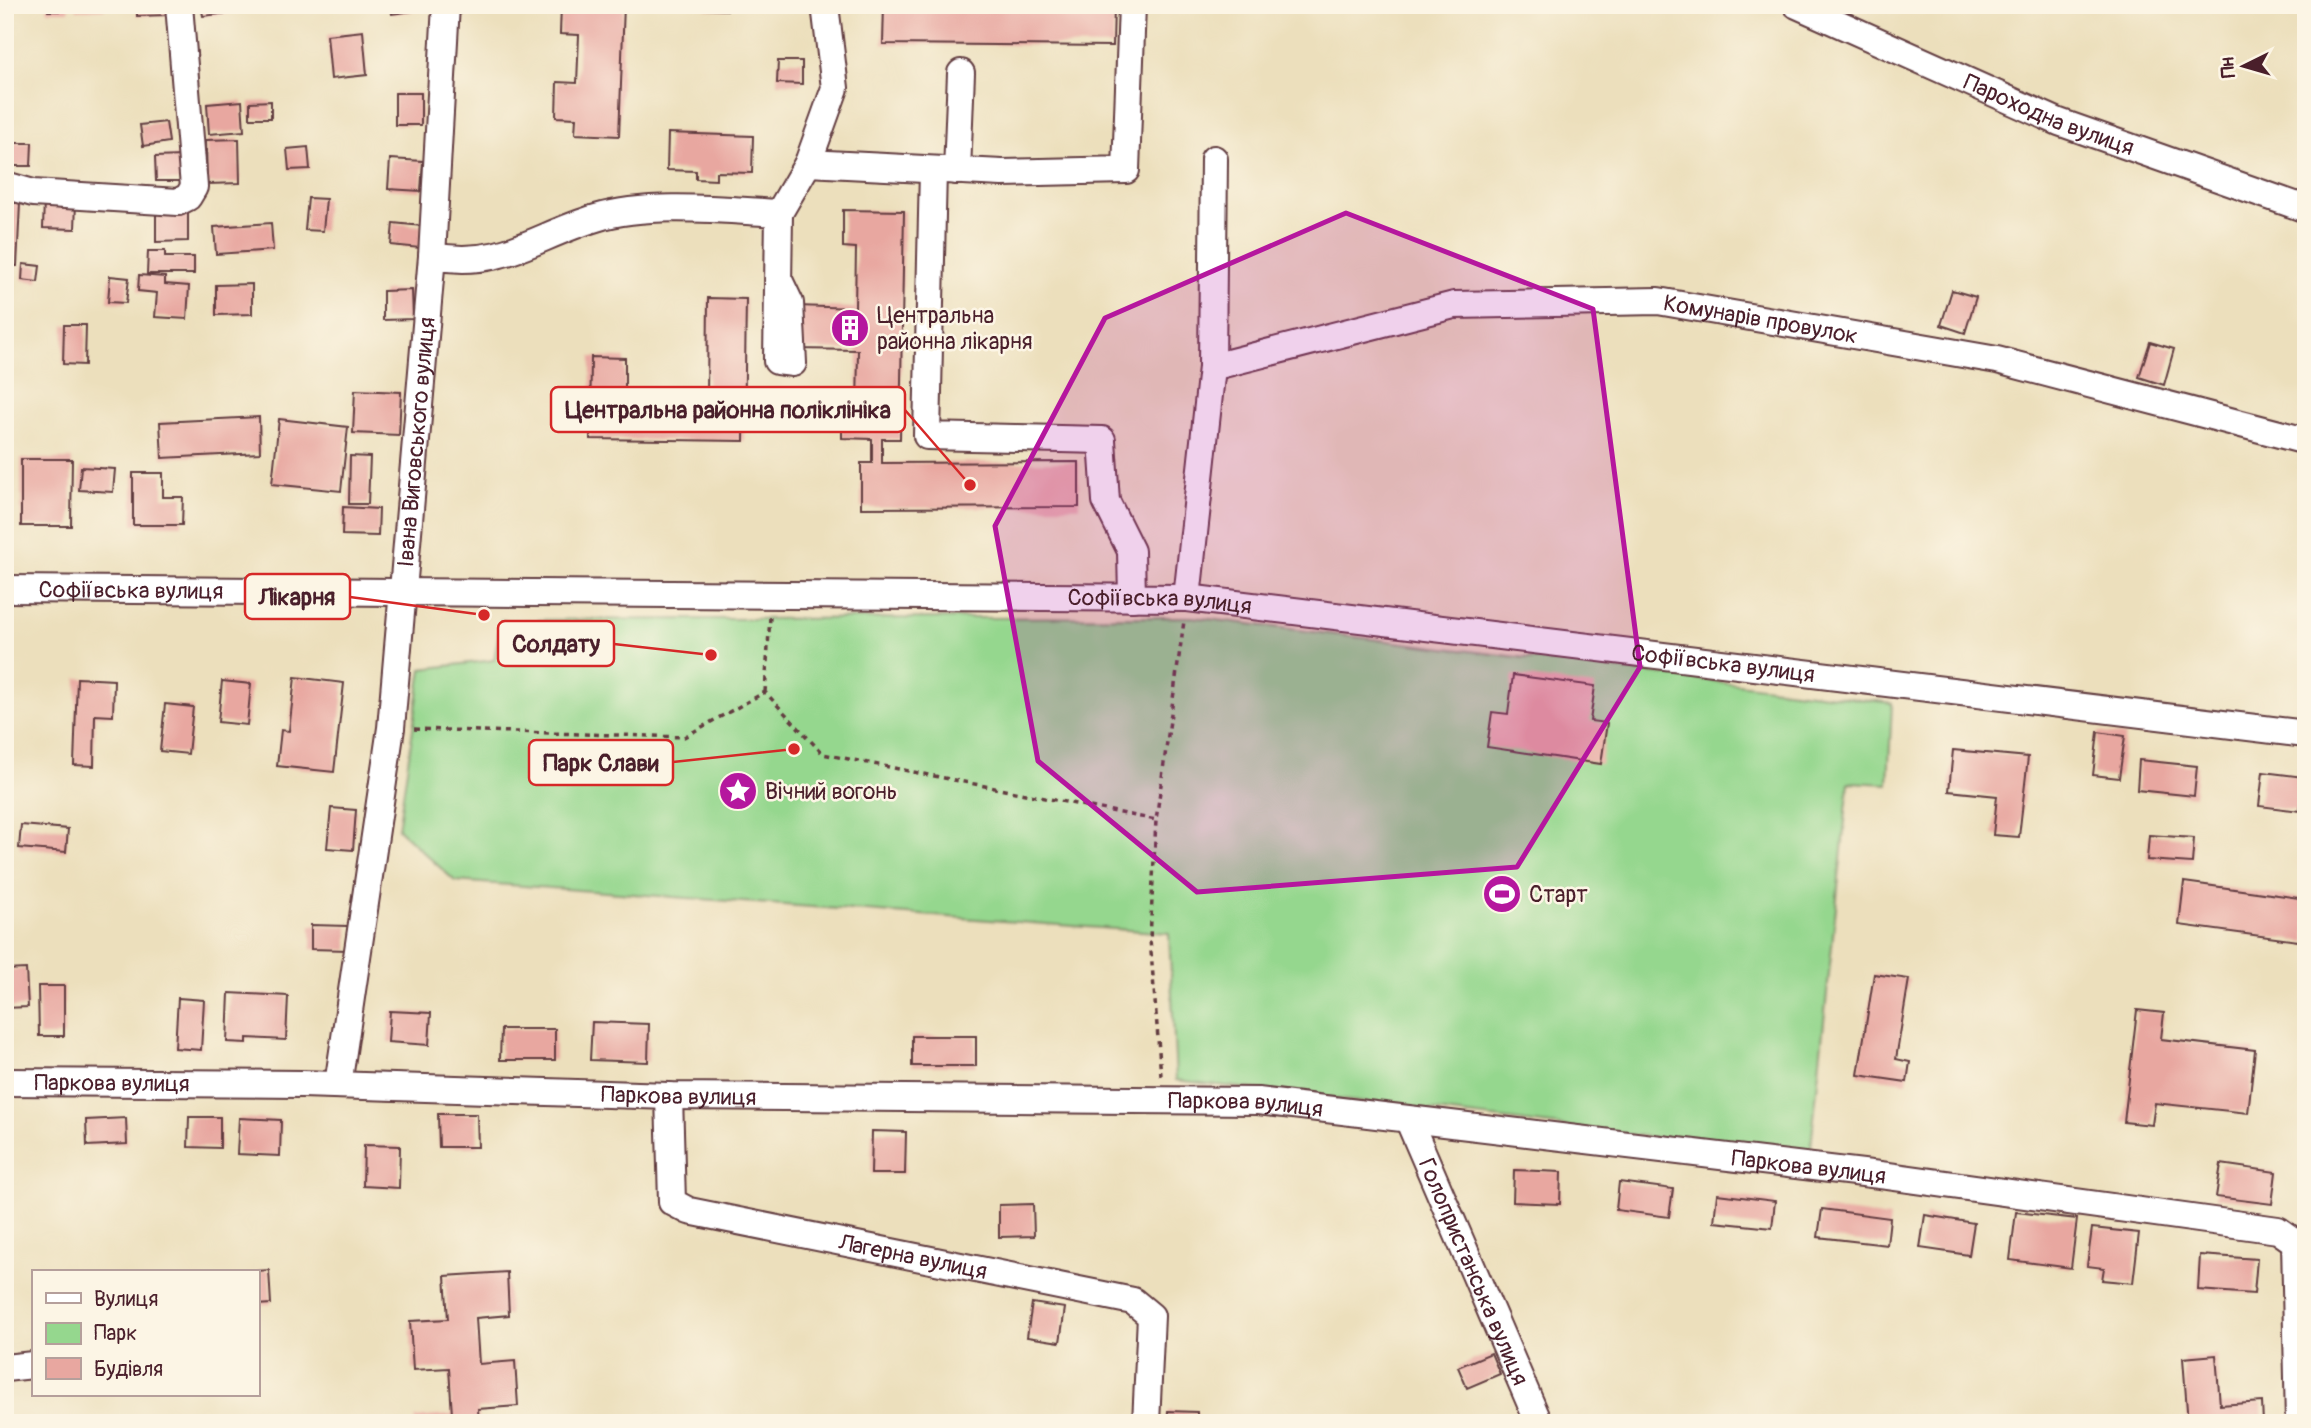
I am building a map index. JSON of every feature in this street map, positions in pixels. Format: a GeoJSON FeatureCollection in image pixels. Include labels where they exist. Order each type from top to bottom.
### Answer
{"type":"FeatureCollection","features":[{"type":"Feature","properties":{"kind":"street"},"geometry":{"type":"LineString","coordinates":[[5,185],[33,193],[98,199],[178,202],[188,197],[194,187],[192,144],[184,88],[179,5]]}},
{"type":"Feature","properties":{"kind":"street","name":"Івана Виговського вулиця"},"geometry":{"type":"LineString","coordinates":[[338,1085],[391,728],[405,593],[432,256],[446,5]]}},
{"type":"Feature","properties":{"kind":"street"},"geometry":{"type":"LineString","coordinates":[[780,282],[779,213],[808,163],[835,88],[825,5]]}},
{"type":"Feature","properties":{"kind":"street"},"geometry":{"type":"LineString","coordinates":[[808,163],[945,170],[1126,170],[1132,5]]}},
{"type":"Feature","properties":{"kind":"street","name":"Пароходна вулиця"},"geometry":{"type":"LineString","coordinates":[[1797,5],[2059,122],[2306,209]]}},
{"type":"Feature","properties":{"kind":"street"},"geometry":{"type":"LineString","coordinates":[[961,73],[945,170],[928,436],[1102,440],[1106,501],[1131,551],[1132,598]]}},
{"type":"Feature","properties":{"kind":"street"},"geometry":{"type":"LineString","coordinates":[[1187,598],[1212,368],[1214,159]]}},
{"type":"Feature","properties":{"kind":"street"},"geometry":{"type":"LineString","coordinates":[[432,256],[481,260],[532,245],[597,217],[677,208],[779,213]]}},
{"type":"Feature","properties":{"kind":"street","name":"Комунарів провулок"},"geometry":{"type":"LineString","coordinates":[[1212,368],[1454,305],[1658,301],[1997,360],[2306,441]]}},
{"type":"Feature","properties":{"kind":"street","name":"Софіївська вулиця"},"geometry":{"type":"LineString","coordinates":[[5,589],[1187,598],[2306,734]]}},
{"type":"Feature","properties":{"kind":"street","name":"Паркова вулиця"},"geometry":{"type":"LineString","coordinates":[[5,1082],[338,1085],[669,1096],[1258,1101],[1888,1176],[2278,1230],[2295,1242],[2299,1423]]}},
{"type":"Feature","properties":{"kind":"street","name":"Лагерна вулиця"},"geometry":{"type":"LineString","coordinates":[[669,1096],[672,1202],[689,1212],[1133,1301],[1152,1316],[1146,1423]]}},
{"type":"Feature","properties":{"kind":"street","name":"Голопристанська вулиця"},"geometry":{"type":"LineString","coordinates":[[1409,1121],[1539,1423]]}},
{"type":"Feature","properties":{"kind":"street"},"geometry":{"type":"LineString","coordinates":[[5,1368],[32,1366]]}},
{"type":"Feature","properties":{"kind":"path"},"geometry":{"type":"LineString","coordinates":[[771,596],[765,692],[823,754],[1156,820]]}},
{"type":"Feature","properties":{"kind":"path"},"geometry":{"type":"LineString","coordinates":[[1164,1100],[1150,939],[1156,820],[1187,598]]}},
{"type":"Feature","properties":{"kind":"path"},"geometry":{"type":"LineString","coordinates":[[391,728],[684,737],[765,692]]}},
{"type":"Feature","properties":{"kind":"highlighted area"},"geometry":{"type":"Polygon","coordinates":[[[1346,213],[1593,309],[1640,667],[1517,867],[1197,892],[1038,761],[995,526],[1105,318],[1346,213]]]}},
{"type":"Feature","properties":{"kind":"green space"},"geometry":{"type":"Polygon","coordinates":[[[1192,617],[1892,703],[1888,784],[1849,782],[1810,1156],[1176,1080],[1169,933],[455,881],[398,829],[422,669],[494,660],[501,620],[1192,617]]]}},
{"type":"Feature","properties":{"kind":"building"},"geometry":{"type":"Polygon","coordinates":[[[47,5],[68,5],[69,11],[48,11],[47,5]]]}},
{"type":"Feature","properties":{"kind":"building"},"geometry":{"type":"Polygon","coordinates":[[[76,5],[105,5],[105,9],[77,10],[76,5]]]}},
{"type":"Feature","properties":{"kind":"building"},"geometry":{"type":"Polygon","coordinates":[[[137,5],[168,5],[168,15],[137,16],[137,5]]]}},
{"type":"Feature","properties":{"kind":"building"},"geometry":{"type":"Polygon","coordinates":[[[201,5],[271,5],[272,8],[203,16],[201,5]]]}},
{"type":"Feature","properties":{"kind":"building"},"geometry":{"type":"Polygon","coordinates":[[[390,5],[427,5],[428,9],[392,14],[390,5]]]}},
{"type":"Feature","properties":{"kind":"building"},"geometry":{"type":"Polygon","coordinates":[[[561,5],[624,5],[619,136],[575,134],[576,118],[556,117],[557,82],[577,83],[579,35],[560,34],[561,5]]]}},
{"type":"Feature","properties":{"kind":"building"},"geometry":{"type":"Polygon","coordinates":[[[706,5],[727,5],[727,10],[705,9],[706,5]]]}},
{"type":"Feature","properties":{"kind":"building"},"geometry":{"type":"Polygon","coordinates":[[[884,5],[1114,5],[1113,46],[883,44],[884,5]]]}},
{"type":"Feature","properties":{"kind":"building"},"geometry":{"type":"Polygon","coordinates":[[[363,31],[367,75],[331,79],[327,35],[363,31]]]}},
{"type":"Feature","properties":{"kind":"building"},"geometry":{"type":"Polygon","coordinates":[[[778,61],[802,61],[802,84],[777,83],[778,61]]]}},
{"type":"Feature","properties":{"kind":"building"},"geometry":{"type":"Polygon","coordinates":[[[395,93],[421,93],[421,125],[395,125],[395,93]]]}},
{"type":"Feature","properties":{"kind":"building"},"geometry":{"type":"Polygon","coordinates":[[[242,101],[244,131],[209,134],[207,104],[242,101]]]}},
{"type":"Feature","properties":{"kind":"building"},"geometry":{"type":"Polygon","coordinates":[[[271,101],[271,118],[250,118],[250,102],[271,101]]]}},
{"type":"Feature","properties":{"kind":"building"},"geometry":{"type":"Polygon","coordinates":[[[166,122],[169,142],[143,146],[140,125],[166,122]]]}},
{"type":"Feature","properties":{"kind":"building"},"geometry":{"type":"Polygon","coordinates":[[[668,133],[753,136],[752,173],[716,172],[716,180],[696,179],[696,171],[667,170],[668,133]]]}},
{"type":"Feature","properties":{"kind":"building"},"geometry":{"type":"Polygon","coordinates":[[[239,139],[240,183],[207,184],[206,140],[239,139]]]}},
{"type":"Feature","properties":{"kind":"building"},"geometry":{"type":"Polygon","coordinates":[[[5,143],[32,143],[31,166],[5,166],[5,143]]]}},
{"type":"Feature","properties":{"kind":"building"},"geometry":{"type":"Polygon","coordinates":[[[308,147],[310,169],[289,170],[287,149],[308,147]]]}},
{"type":"Feature","properties":{"kind":"building"},"geometry":{"type":"Polygon","coordinates":[[[182,156],[182,181],[156,181],[155,157],[182,156]]]}},
{"type":"Feature","properties":{"kind":"building"},"geometry":{"type":"Polygon","coordinates":[[[390,159],[423,161],[421,191],[388,189],[390,159]]]}},
{"type":"Feature","properties":{"kind":"building"},"geometry":{"type":"Polygon","coordinates":[[[308,198],[326,199],[323,231],[305,230],[308,198]]]}},
{"type":"Feature","properties":{"kind":"building"},"geometry":{"type":"Polygon","coordinates":[[[44,201],[76,202],[75,229],[43,228],[44,201]]]}},
{"type":"Feature","properties":{"kind":"building"},"geometry":{"type":"Polygon","coordinates":[[[5,203],[20,203],[17,266],[5,266],[5,203]]]}},
{"type":"Feature","properties":{"kind":"building"},"geometry":{"type":"Polygon","coordinates":[[[188,209],[188,241],[156,242],[156,210],[188,209]]]}},
{"type":"Feature","properties":{"kind":"building"},"geometry":{"type":"Polygon","coordinates":[[[843,210],[904,211],[900,439],[882,439],[882,463],[1079,462],[1079,507],[861,508],[861,463],[872,463],[872,439],[842,438],[842,411],[857,411],[858,350],[797,349],[797,306],[855,308],[856,248],[843,247],[843,210]]]}},
{"type":"Feature","properties":{"kind":"building"},"geometry":{"type":"Polygon","coordinates":[[[271,223],[273,250],[216,254],[214,227],[271,223]]]}},
{"type":"Feature","properties":{"kind":"building"},"geometry":{"type":"Polygon","coordinates":[[[393,223],[422,226],[420,248],[391,245],[393,223]]]}},
{"type":"Feature","properties":{"kind":"building"},"geometry":{"type":"Polygon","coordinates":[[[148,251],[165,251],[165,257],[194,257],[194,274],[147,274],[148,251]]]}},
{"type":"Feature","properties":{"kind":"building"},"geometry":{"type":"Polygon","coordinates":[[[23,264],[40,266],[38,282],[22,280],[23,264]]]}},
{"type":"Feature","properties":{"kind":"building"},"geometry":{"type":"Polygon","coordinates":[[[139,275],[165,277],[165,284],[189,286],[187,319],[155,317],[157,293],[138,291],[139,275]]]}},
{"type":"Feature","properties":{"kind":"building"},"geometry":{"type":"Polygon","coordinates":[[[110,276],[129,278],[126,303],[108,302],[110,276]]]}},
{"type":"Feature","properties":{"kind":"building"},"geometry":{"type":"Polygon","coordinates":[[[252,284],[252,314],[216,315],[216,285],[252,284]]]}},
{"type":"Feature","properties":{"kind":"building"},"geometry":{"type":"Polygon","coordinates":[[[412,290],[413,319],[383,320],[383,291],[412,290]]]}},
{"type":"Feature","properties":{"kind":"building"},"geometry":{"type":"Polygon","coordinates":[[[1952,290],[1976,297],[1965,333],[1941,325],[1952,290]]]}},
{"type":"Feature","properties":{"kind":"building"},"geometry":{"type":"Polygon","coordinates":[[[708,298],[746,299],[744,441],[590,439],[591,357],[625,358],[625,398],[707,399],[708,298]]]}},
{"type":"Feature","properties":{"kind":"building"},"geometry":{"type":"Polygon","coordinates":[[[64,325],[86,325],[85,365],[63,364],[64,325]]]}},
{"type":"Feature","properties":{"kind":"building"},"geometry":{"type":"Polygon","coordinates":[[[2150,342],[2174,349],[2164,385],[2139,377],[2150,342]]]}},
{"type":"Feature","properties":{"kind":"building"},"geometry":{"type":"Polygon","coordinates":[[[355,390],[401,392],[399,435],[353,433],[355,390]]]}},
{"type":"Feature","properties":{"kind":"building"},"geometry":{"type":"Polygon","coordinates":[[[259,417],[260,453],[162,458],[160,422],[259,417]]]}},
{"type":"Feature","properties":{"kind":"building"},"geometry":{"type":"Polygon","coordinates":[[[279,419],[348,427],[341,491],[272,484],[279,419]]]}},
{"type":"Feature","properties":{"kind":"building"},"geometry":{"type":"Polygon","coordinates":[[[350,456],[370,457],[368,504],[349,504],[350,456]]]}},
{"type":"Feature","properties":{"kind":"building"},"geometry":{"type":"Polygon","coordinates":[[[21,459],[72,459],[71,526],[21,526],[21,459]]]}},
{"type":"Feature","properties":{"kind":"building"},"geometry":{"type":"Polygon","coordinates":[[[81,467],[115,469],[113,492],[79,490],[81,467]]]}},
{"type":"Feature","properties":{"kind":"building"},"geometry":{"type":"Polygon","coordinates":[[[133,473],[163,473],[163,497],[183,497],[182,525],[133,525],[133,473]]]}},
{"type":"Feature","properties":{"kind":"building"},"geometry":{"type":"Polygon","coordinates":[[[343,507],[379,509],[378,536],[342,535],[343,507]]]}},
{"type":"Feature","properties":{"kind":"building"},"geometry":{"type":"Polygon","coordinates":[[[1513,675],[1595,686],[1590,721],[1607,723],[1601,764],[1487,747],[1492,712],[1508,714],[1513,675]]]}},
{"type":"Feature","properties":{"kind":"building"},"geometry":{"type":"Polygon","coordinates":[[[295,677],[344,683],[334,772],[277,766],[281,730],[289,731],[295,677]]]}},
{"type":"Feature","properties":{"kind":"building"},"geometry":{"type":"Polygon","coordinates":[[[77,678],[114,680],[113,716],[95,715],[94,766],[74,765],[77,678]]]}},
{"type":"Feature","properties":{"kind":"building"},"geometry":{"type":"Polygon","coordinates":[[[222,681],[251,684],[247,725],[218,722],[222,681]]]}},
{"type":"Feature","properties":{"kind":"building"},"geometry":{"type":"Polygon","coordinates":[[[165,704],[193,707],[188,754],[160,751],[165,704]]]}},
{"type":"Feature","properties":{"kind":"building"},"geometry":{"type":"Polygon","coordinates":[[[2098,732],[2125,736],[2119,778],[2093,775],[2098,732]]]}},
{"type":"Feature","properties":{"kind":"building"},"geometry":{"type":"Polygon","coordinates":[[[1953,750],[2028,757],[2019,837],[1993,835],[1997,796],[1949,791],[1953,750]]]}},
{"type":"Feature","properties":{"kind":"building"},"geometry":{"type":"Polygon","coordinates":[[[2139,760],[2197,766],[2194,796],[2137,790],[2139,760]]]}},
{"type":"Feature","properties":{"kind":"building"},"geometry":{"type":"Polygon","coordinates":[[[2263,772],[2304,777],[2300,811],[2259,806],[2263,772]]]}},
{"type":"Feature","properties":{"kind":"building"},"geometry":{"type":"Polygon","coordinates":[[[331,808],[356,810],[353,850],[327,848],[331,808]]]}},
{"type":"Feature","properties":{"kind":"building"},"geometry":{"type":"Polygon","coordinates":[[[21,825],[68,829],[66,852],[19,848],[21,825]]]}},
{"type":"Feature","properties":{"kind":"building"},"geometry":{"type":"Polygon","coordinates":[[[2149,835],[2194,838],[2192,863],[2147,860],[2149,835]]]}},
{"type":"Feature","properties":{"kind":"building"},"geometry":{"type":"Polygon","coordinates":[[[2184,882],[2306,899],[2306,942],[2179,925],[2184,882]]]}},
{"type":"Feature","properties":{"kind":"building"},"geometry":{"type":"Polygon","coordinates":[[[311,925],[348,926],[348,950],[311,949],[311,925]]]}},
{"type":"Feature","properties":{"kind":"building"},"geometry":{"type":"Polygon","coordinates":[[[26,969],[28,1007],[5,1008],[5,970],[26,969]]]}},
{"type":"Feature","properties":{"kind":"building"},"geometry":{"type":"Polygon","coordinates":[[[1874,974],[1909,979],[1896,1059],[1910,1062],[1907,1082],[1858,1075],[1874,974]]]}},
{"type":"Feature","properties":{"kind":"building"},"geometry":{"type":"Polygon","coordinates":[[[38,986],[64,986],[64,1036],[39,1036],[38,986]]]}},
{"type":"Feature","properties":{"kind":"building"},"geometry":{"type":"Polygon","coordinates":[[[229,993],[288,996],[286,1040],[247,1038],[247,1043],[227,1042],[229,993]]]}},
{"type":"Feature","properties":{"kind":"building"},"geometry":{"type":"Polygon","coordinates":[[[178,998],[204,1000],[201,1050],[175,1048],[178,998]]]}},
{"type":"Feature","properties":{"kind":"building"},"geometry":{"type":"Polygon","coordinates":[[[2137,1010],[2164,1013],[2161,1039],[2255,1050],[2248,1113],[2155,1103],[2152,1125],[2124,1122],[2137,1010]]]}},
{"type":"Feature","properties":{"kind":"building"},"geometry":{"type":"Polygon","coordinates":[[[390,1011],[431,1013],[429,1045],[388,1042],[390,1011]]]}},
{"type":"Feature","properties":{"kind":"building"},"geometry":{"type":"Polygon","coordinates":[[[592,1022],[649,1024],[648,1062],[590,1060],[592,1022]]]}},
{"type":"Feature","properties":{"kind":"building"},"geometry":{"type":"Polygon","coordinates":[[[501,1029],[555,1029],[555,1060],[500,1060],[501,1029]]]}},
{"type":"Feature","properties":{"kind":"building"},"geometry":{"type":"Polygon","coordinates":[[[912,1036],[976,1036],[976,1066],[912,1066],[912,1036]]]}},
{"type":"Feature","properties":{"kind":"building"},"geometry":{"type":"Polygon","coordinates":[[[438,1114],[477,1114],[478,1147],[439,1147],[438,1114]]]}},
{"type":"Feature","properties":{"kind":"building"},"geometry":{"type":"Polygon","coordinates":[[[189,1117],[220,1117],[220,1148],[188,1147],[189,1117]]]}},
{"type":"Feature","properties":{"kind":"building"},"geometry":{"type":"Polygon","coordinates":[[[126,1118],[127,1144],[87,1146],[86,1120],[126,1118]]]}},
{"type":"Feature","properties":{"kind":"building"},"geometry":{"type":"Polygon","coordinates":[[[239,1118],[281,1120],[280,1156],[237,1154],[239,1118]]]}},
{"type":"Feature","properties":{"kind":"building"},"geometry":{"type":"Polygon","coordinates":[[[872,1131],[906,1132],[905,1174],[871,1174],[872,1131]]]}},
{"type":"Feature","properties":{"kind":"building"},"geometry":{"type":"Polygon","coordinates":[[[364,1145],[400,1146],[399,1188],[363,1186],[364,1145]]]}},
{"type":"Feature","properties":{"kind":"building"},"geometry":{"type":"Polygon","coordinates":[[[2221,1164],[2276,1172],[2272,1204],[2216,1197],[2221,1164]]]}},
{"type":"Feature","properties":{"kind":"building"},"geometry":{"type":"Polygon","coordinates":[[[1514,1170],[1561,1172],[1560,1204],[1513,1202],[1514,1170]]]}},
{"type":"Feature","properties":{"kind":"building"},"geometry":{"type":"Polygon","coordinates":[[[1619,1182],[1673,1189],[1669,1217],[1616,1210],[1619,1182]]]}},
{"type":"Feature","properties":{"kind":"building"},"geometry":{"type":"Polygon","coordinates":[[[1717,1194],[1775,1201],[1772,1228],[1714,1222],[1717,1194]]]}},
{"type":"Feature","properties":{"kind":"building"},"geometry":{"type":"Polygon","coordinates":[[[1033,1204],[1034,1236],[999,1237],[999,1205],[1033,1204]]]}},
{"type":"Feature","properties":{"kind":"building"},"geometry":{"type":"Polygon","coordinates":[[[1822,1209],[1890,1218],[1887,1245],[1818,1237],[1822,1209]]]}},
{"type":"Feature","properties":{"kind":"building"},"geometry":{"type":"Polygon","coordinates":[[[2016,1212],[2077,1219],[2071,1268],[2010,1260],[2016,1212]]]}},
{"type":"Feature","properties":{"kind":"building"},"geometry":{"type":"Polygon","coordinates":[[[1925,1215],[1974,1223],[1969,1255],[1920,1248],[1925,1215]]]}},
{"type":"Feature","properties":{"kind":"building"},"geometry":{"type":"Polygon","coordinates":[[[2092,1228],[2139,1233],[2133,1283],[2102,1280],[2104,1268],[2087,1266],[2092,1228]]]}},
{"type":"Feature","properties":{"kind":"building"},"geometry":{"type":"Polygon","coordinates":[[[2200,1255],[2257,1259],[2254,1294],[2198,1290],[2200,1255]]]}},
{"type":"Feature","properties":{"kind":"building"},"geometry":{"type":"Polygon","coordinates":[[[269,1270],[271,1304],[259,1305],[259,1271],[269,1270]]]}},
{"type":"Feature","properties":{"kind":"building"},"geometry":{"type":"Polygon","coordinates":[[[507,1272],[509,1315],[476,1318],[479,1364],[515,1361],[518,1406],[478,1409],[479,1423],[415,1423],[415,1418],[452,1415],[449,1368],[413,1370],[410,1321],[448,1319],[445,1276],[507,1272]]]}},
{"type":"Feature","properties":{"kind":"building"},"geometry":{"type":"Polygon","coordinates":[[[1032,1303],[1065,1308],[1060,1342],[1027,1337],[1032,1303]]]}},
{"type":"Feature","properties":{"kind":"building"},"geometry":{"type":"Polygon","coordinates":[[[1491,1353],[1500,1374],[1467,1388],[1458,1367],[1491,1353]]]}},
{"type":"Feature","properties":{"kind":"building"},"geometry":{"type":"Polygon","coordinates":[[[2216,1355],[2220,1405],[2262,1402],[2263,1423],[2188,1423],[2183,1358],[2216,1355]]]}},
{"type":"Feature","properties":{"kind":"building"},"geometry":{"type":"Polygon","coordinates":[[[1168,1411],[1197,1412],[1197,1423],[1167,1423],[1168,1411]]]}},
{"type":"Feature","properties":{"kind":"place","name":"Центральна районна лікарня"},"geometry":{"type":"Point","coordinates":[850,328]}},
{"type":"Feature","properties":{"kind":"place","name":"Центральна районна поліклініка"},"geometry":{"type":"Point","coordinates":[970,485]}},
{"type":"Feature","properties":{"kind":"place","name":"Лікарня"},"geometry":{"type":"Point","coordinates":[484,615]}},
{"type":"Feature","properties":{"kind":"place","name":"Солдату"},"geometry":{"type":"Point","coordinates":[711,655]}},
{"type":"Feature","properties":{"kind":"place","name":"Парк Слави"},"geometry":{"type":"Point","coordinates":[794,749]}},
{"type":"Feature","properties":{"kind":"place","name":"Вічний вогонь"},"geometry":{"type":"Point","coordinates":[738,791]}},
{"type":"Feature","properties":{"kind":"place","name":"Старт"},"geometry":{"type":"Point","coordinates":[1502,894]}}]}
